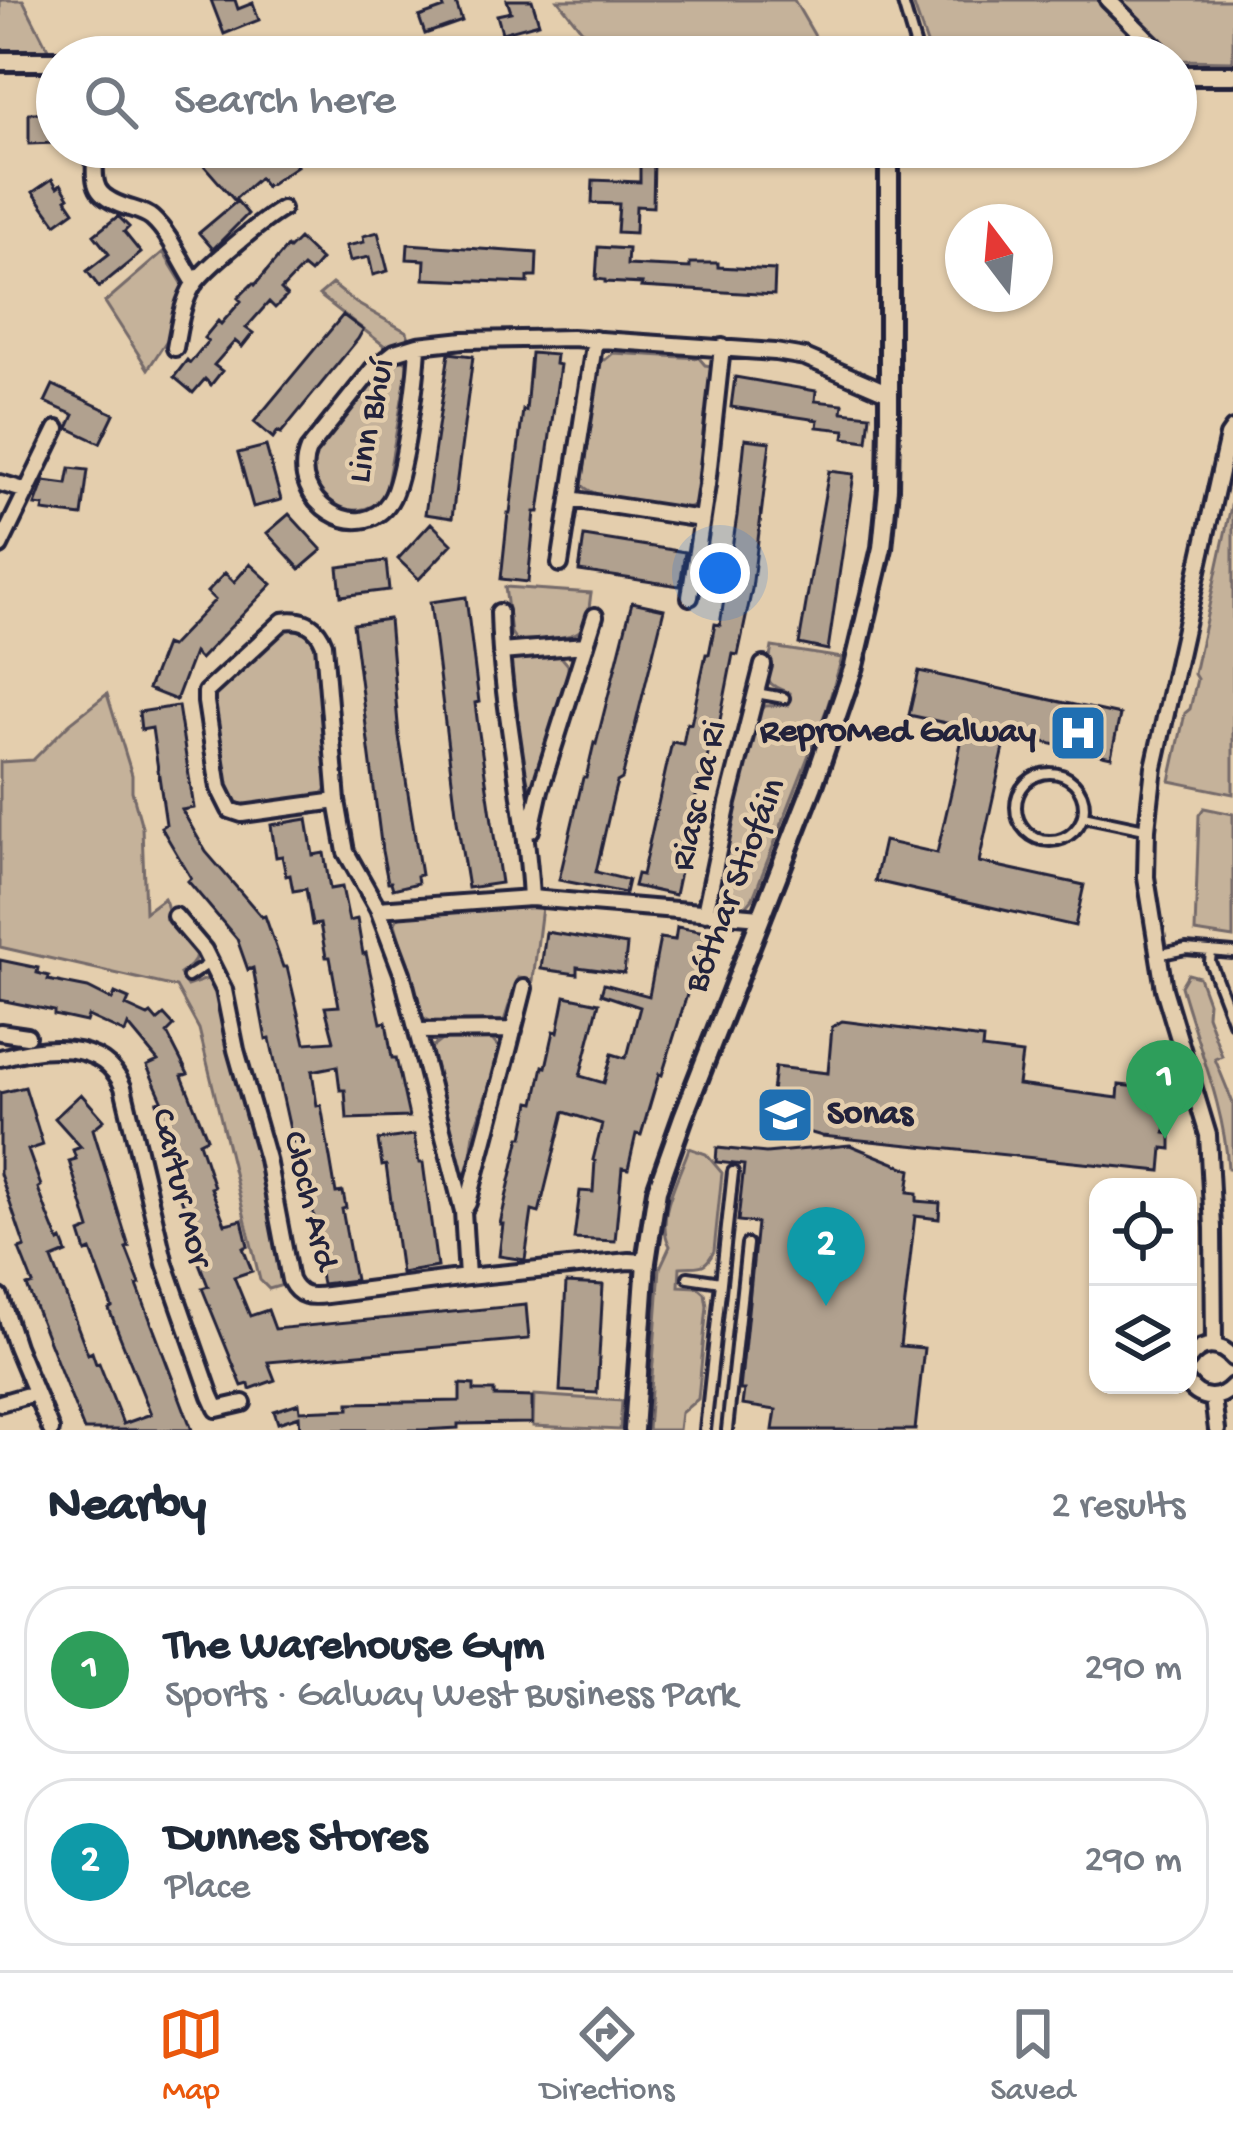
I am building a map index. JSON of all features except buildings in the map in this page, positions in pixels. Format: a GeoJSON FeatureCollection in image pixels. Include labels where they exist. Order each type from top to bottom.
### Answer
{"type":"FeatureCollection","features":[{"type":"Feature","properties":{"kind":"street"},"geometry":{"type":"LineString","coordinates":[[1108,0],[1145,36]]}},
{"type":"Feature","properties":{"kind":"street"},"geometry":{"type":"LineString","coordinates":[[0,61],[36,61]]}},
{"type":"Feature","properties":{"kind":"street"},"geometry":{"type":"LineString","coordinates":[[1197,74],[1233,75]]}},
{"type":"Feature","properties":{"kind":"street"},"geometry":{"type":"LineString","coordinates":[[95,168],[100,195],[148,215],[195,283]]}},
{"type":"Feature","properties":{"kind":"street","name":"Bóthar Stiofáin"},"geometry":{"type":"LineString","coordinates":[[634,1430],[646,1262],[664,1168],[813,785],[854,666],[884,533],[889,168]]}},
{"type":"Feature","properties":{"kind":"street"},"geometry":{"type":"LineString","coordinates":[[176,348],[180,316],[195,283],[267,217],[282,209]]}},
{"type":"Feature","properties":{"kind":"street"},"geometry":{"type":"LineString","coordinates":[[560,563],[596,339]]}},
{"type":"Feature","properties":{"kind":"street","name":"Linn Bhuí"},"geometry":{"type":"LineString","coordinates":[[418,345],[398,482],[389,503],[357,519],[333,514],[308,487],[303,465],[308,450],[372,370],[394,352],[418,345],[596,339],[722,347],[805,357],[889,393]]}},
{"type":"Feature","properties":{"kind":"street"},"geometry":{"type":"LineString","coordinates":[[690,597],[722,347]]}},
{"type":"Feature","properties":{"kind":"street"},"geometry":{"type":"LineString","coordinates":[[0,547],[57,429]]}},
{"type":"Feature","properties":{"kind":"street"},"geometry":{"type":"LineString","coordinates":[[1214,1346],[1208,1135],[1156,955],[1147,896],[1147,829],[1154,767],[1233,429]]}},
{"type":"Feature","properties":{"kind":"street"},"geometry":{"type":"LineString","coordinates":[[0,483],[27,491]]}},
{"type":"Feature","properties":{"kind":"street"},"geometry":{"type":"LineString","coordinates":[[569,499],[701,519]]}},
{"type":"Feature","properties":{"kind":"street"},"geometry":{"type":"LineString","coordinates":[[499,612],[531,898]]}},
{"type":"Feature","properties":{"kind":"street"},"geometry":{"type":"LineString","coordinates":[[528,841],[595,616]]}},
{"type":"Feature","properties":{"kind":"street"},"geometry":{"type":"LineString","coordinates":[[337,801],[242,814],[230,810],[221,798],[206,692],[284,621],[309,623],[324,644],[346,852],[378,909],[404,983],[463,1211],[467,1277]]}},
{"type":"Feature","properties":{"kind":"street"},"geometry":{"type":"LineString","coordinates":[[501,652],[585,645]]}},
{"type":"Feature","properties":{"kind":"street","name":"Riasc na Ri"},"geometry":{"type":"LineString","coordinates":[[705,914],[763,664]]}},
{"type":"Feature","properties":{"kind":"street","name":"Riasc na Ri"},"geometry":{"type":"LineString","coordinates":[[378,909],[531,898],[761,917]]}},
{"type":"Feature","properties":{"kind":"street","name":"Cloch Ard"},"geometry":{"type":"LineString","coordinates":[[175,916],[212,962],[224,990],[290,1280],[297,1292],[314,1297],[467,1277],[646,1262]]}},
{"type":"Feature","properties":{"kind":"street"},"geometry":{"type":"LineString","coordinates":[[463,1211],[501,1086],[524,988]]}},
{"type":"Feature","properties":{"kind":"street"},"geometry":{"type":"LineString","coordinates":[[417,1031],[514,1030]]}},
{"type":"Feature","properties":{"kind":"street"},"geometry":{"type":"LineString","coordinates":[[0,1032],[27,1036]]}},
{"type":"Feature","properties":{"kind":"street","name":"Cartur Mor"},"geometry":{"type":"LineString","coordinates":[[0,1058],[31,1050],[67,1050],[102,1059],[114,1069],[123,1087],[165,1264],[209,1390],[217,1409],[243,1403]]}},
{"type":"Feature","properties":{"kind":"street"},"geometry":{"type":"LineString","coordinates":[[0,1298],[51,1430]]}},
{"type":"Feature","properties":{"kind":"street"},"geometry":{"type":"LineString","coordinates":[[1197,1352],[1214,1346],[1233,1358]]}},
{"type":"Feature","properties":{"kind":"street"},"geometry":{"type":"LineString","coordinates":[[1197,1394],[1214,1398],[1233,1386]]}},
{"type":"Feature","properties":{"kind":"street"},"geometry":{"type":"LineString","coordinates":[[0,1403],[35,1394]]}},
{"type":"Feature","properties":{"kind":"street"},"geometry":{"type":"LineString","coordinates":[[1214,1398],[1216,1430]]}},
{"type":"Feature","properties":{"kind":"lane"},"geometry":{"type":"LineString","coordinates":[[902,0],[913,36]]}},
{"type":"Feature","properties":{"kind":"lane","name":"Riasc na Ri"},"geometry":{"type":"LineString","coordinates":[[757,693],[784,698]]}},
{"type":"Feature","properties":{"kind":"lane"},"geometry":{"type":"LineString","coordinates":[[1055,774],[1075,784],[1084,804],[1083,816],[1071,834],[1050,841],[1022,826],[1016,806],[1019,794],[1034,778],[1055,774]]}},
{"type":"Feature","properties":{"kind":"lane"},"geometry":{"type":"LineString","coordinates":[[1083,816],[1147,829]]}},
{"type":"Feature","properties":{"kind":"lane"},"geometry":{"type":"LineString","coordinates":[[1156,955],[1186,950],[1233,953]]}},
{"type":"Feature","properties":{"kind":"lane"},"geometry":{"type":"LineString","coordinates":[[1211,951],[1210,962],[1233,1022]]}},
{"type":"Feature","properties":{"kind":"lane"},"geometry":{"type":"LineString","coordinates":[[188,977],[212,962]]}},
{"type":"Feature","properties":{"kind":"lane"},"geometry":{"type":"LineString","coordinates":[[705,1430],[733,1172]]}},
{"type":"Feature","properties":{"kind":"lane"},"geometry":{"type":"LineString","coordinates":[[727,1430],[747,1244]]}},
{"type":"Feature","properties":{"kind":"lane"},"geometry":{"type":"LineString","coordinates":[[688,1277],[721,1282]]}},
{"type":"Feature","properties":{"kind":"shaded area"},"geometry":{"type":"Polygon","coordinates":[[[0,0],[23,0],[41,36],[36,36],[36,51],[0,50],[0,0]]]}},
{"type":"Feature","properties":{"kind":"shaded area"},"geometry":{"type":"Polygon","coordinates":[[[558,0],[794,0],[815,36],[586,36],[558,0]]]}},
{"type":"Feature","properties":{"kind":"shaded area"},"geometry":{"type":"Polygon","coordinates":[[[912,0],[1233,0],[1233,61],[1197,60],[1197,36],[924,36],[912,0]]]}},
{"type":"Feature","properties":{"kind":"shaded area"},"geometry":{"type":"Polygon","coordinates":[[[163,252],[185,288],[167,340],[148,369],[105,302],[163,252]]]}},
{"type":"Feature","properties":{"kind":"shaded area"},"geometry":{"type":"Polygon","coordinates":[[[332,284],[407,332],[409,338],[386,347],[319,295],[332,284]]]}},
{"type":"Feature","properties":{"kind":"shaded area"},"geometry":{"type":"Polygon","coordinates":[[[613,353],[699,358],[712,366],[693,506],[635,505],[603,497],[582,485],[600,359],[613,353]]]}},
{"type":"Feature","properties":{"kind":"shaded area"},"geometry":{"type":"Polygon","coordinates":[[[398,358],[407,362],[407,371],[385,496],[359,510],[332,505],[314,486],[312,458],[351,406],[398,358]]]}},
{"type":"Feature","properties":{"kind":"shaded area"},"geometry":{"type":"Polygon","coordinates":[[[1233,497],[1233,794],[1170,781],[1197,679],[1194,674],[1233,497]]]}},
{"type":"Feature","properties":{"kind":"shaded area"},"geometry":{"type":"Polygon","coordinates":[[[505,587],[591,593],[584,625],[566,636],[516,640],[505,587]]]}},
{"type":"Feature","properties":{"kind":"shaded area"},"geometry":{"type":"Polygon","coordinates":[[[293,626],[308,633],[318,647],[328,788],[321,795],[241,806],[226,794],[215,691],[283,628],[293,626]]]}},
{"type":"Feature","properties":{"kind":"shaded area"},"geometry":{"type":"Polygon","coordinates":[[[772,647],[842,658],[753,898],[745,908],[722,905],[720,878],[756,716],[764,706],[788,705],[790,693],[769,682],[772,647]]]}},
{"type":"Feature","properties":{"kind":"shaded area"},"geometry":{"type":"Polygon","coordinates":[[[558,653],[568,665],[565,693],[537,788],[531,790],[509,676],[511,662],[516,657],[558,653]]]}},
{"type":"Feature","properties":{"kind":"shaded area"},"geometry":{"type":"Polygon","coordinates":[[[107,694],[142,827],[145,912],[164,898],[172,923],[194,950],[194,961],[180,974],[187,986],[207,979],[219,992],[258,1148],[283,1285],[269,1289],[260,1280],[199,1029],[176,987],[0,947],[0,762],[33,760],[107,694]]]}},
{"type":"Feature","properties":{"kind":"shaded area"},"geometry":{"type":"Polygon","coordinates":[[[1204,808],[1233,814],[1233,938],[1195,932],[1199,815],[1204,808]]]}},
{"type":"Feature","properties":{"kind":"shaded area"},"geometry":{"type":"Polygon","coordinates":[[[494,907],[542,907],[533,980],[518,978],[504,1021],[430,1021],[422,1017],[397,919],[494,907]]]}},
{"type":"Feature","properties":{"kind":"shaded area"},"geometry":{"type":"Polygon","coordinates":[[[1188,974],[1199,977],[1208,1002],[1207,1015],[1222,1056],[1215,1059],[1233,1103],[1233,1169],[1228,1168],[1216,1099],[1181,986],[1188,974]]]}},
{"type":"Feature","properties":{"kind":"shaded area"},"geometry":{"type":"Polygon","coordinates":[[[458,1035],[490,1037],[499,1048],[475,1127],[469,1169],[462,1173],[430,1049],[458,1035]]]}},
{"type":"Feature","properties":{"kind":"shaded area"},"geometry":{"type":"Polygon","coordinates":[[[689,1148],[706,1154],[722,1173],[714,1251],[704,1264],[680,1267],[679,1286],[698,1287],[705,1293],[707,1306],[698,1399],[681,1413],[679,1430],[648,1430],[660,1268],[670,1246],[665,1223],[689,1148]]]}},
{"type":"Feature","properties":{"kind":"shaded area"},"geometry":{"type":"Polygon","coordinates":[[[534,1395],[622,1401],[620,1430],[533,1426],[534,1395]]]}},
{"type":"Feature","properties":{"kind":"place","name":"ReproMed Galway"},"geometry":{"type":"Point","coordinates":[1078,733]}},
{"type":"Feature","properties":{"kind":"place","name":"Sonas"},"geometry":{"type":"Point","coordinates":[785,1115]}},
{"type":"Feature","properties":{"kind":"place","name":"The Warehouse Gym"},"geometry":{"type":"Point","coordinates":[1165,1139]}},
{"type":"Feature","properties":{"kind":"place","name":"Dunnes Stores"},"geometry":{"type":"Point","coordinates":[826,1306]}}]}
